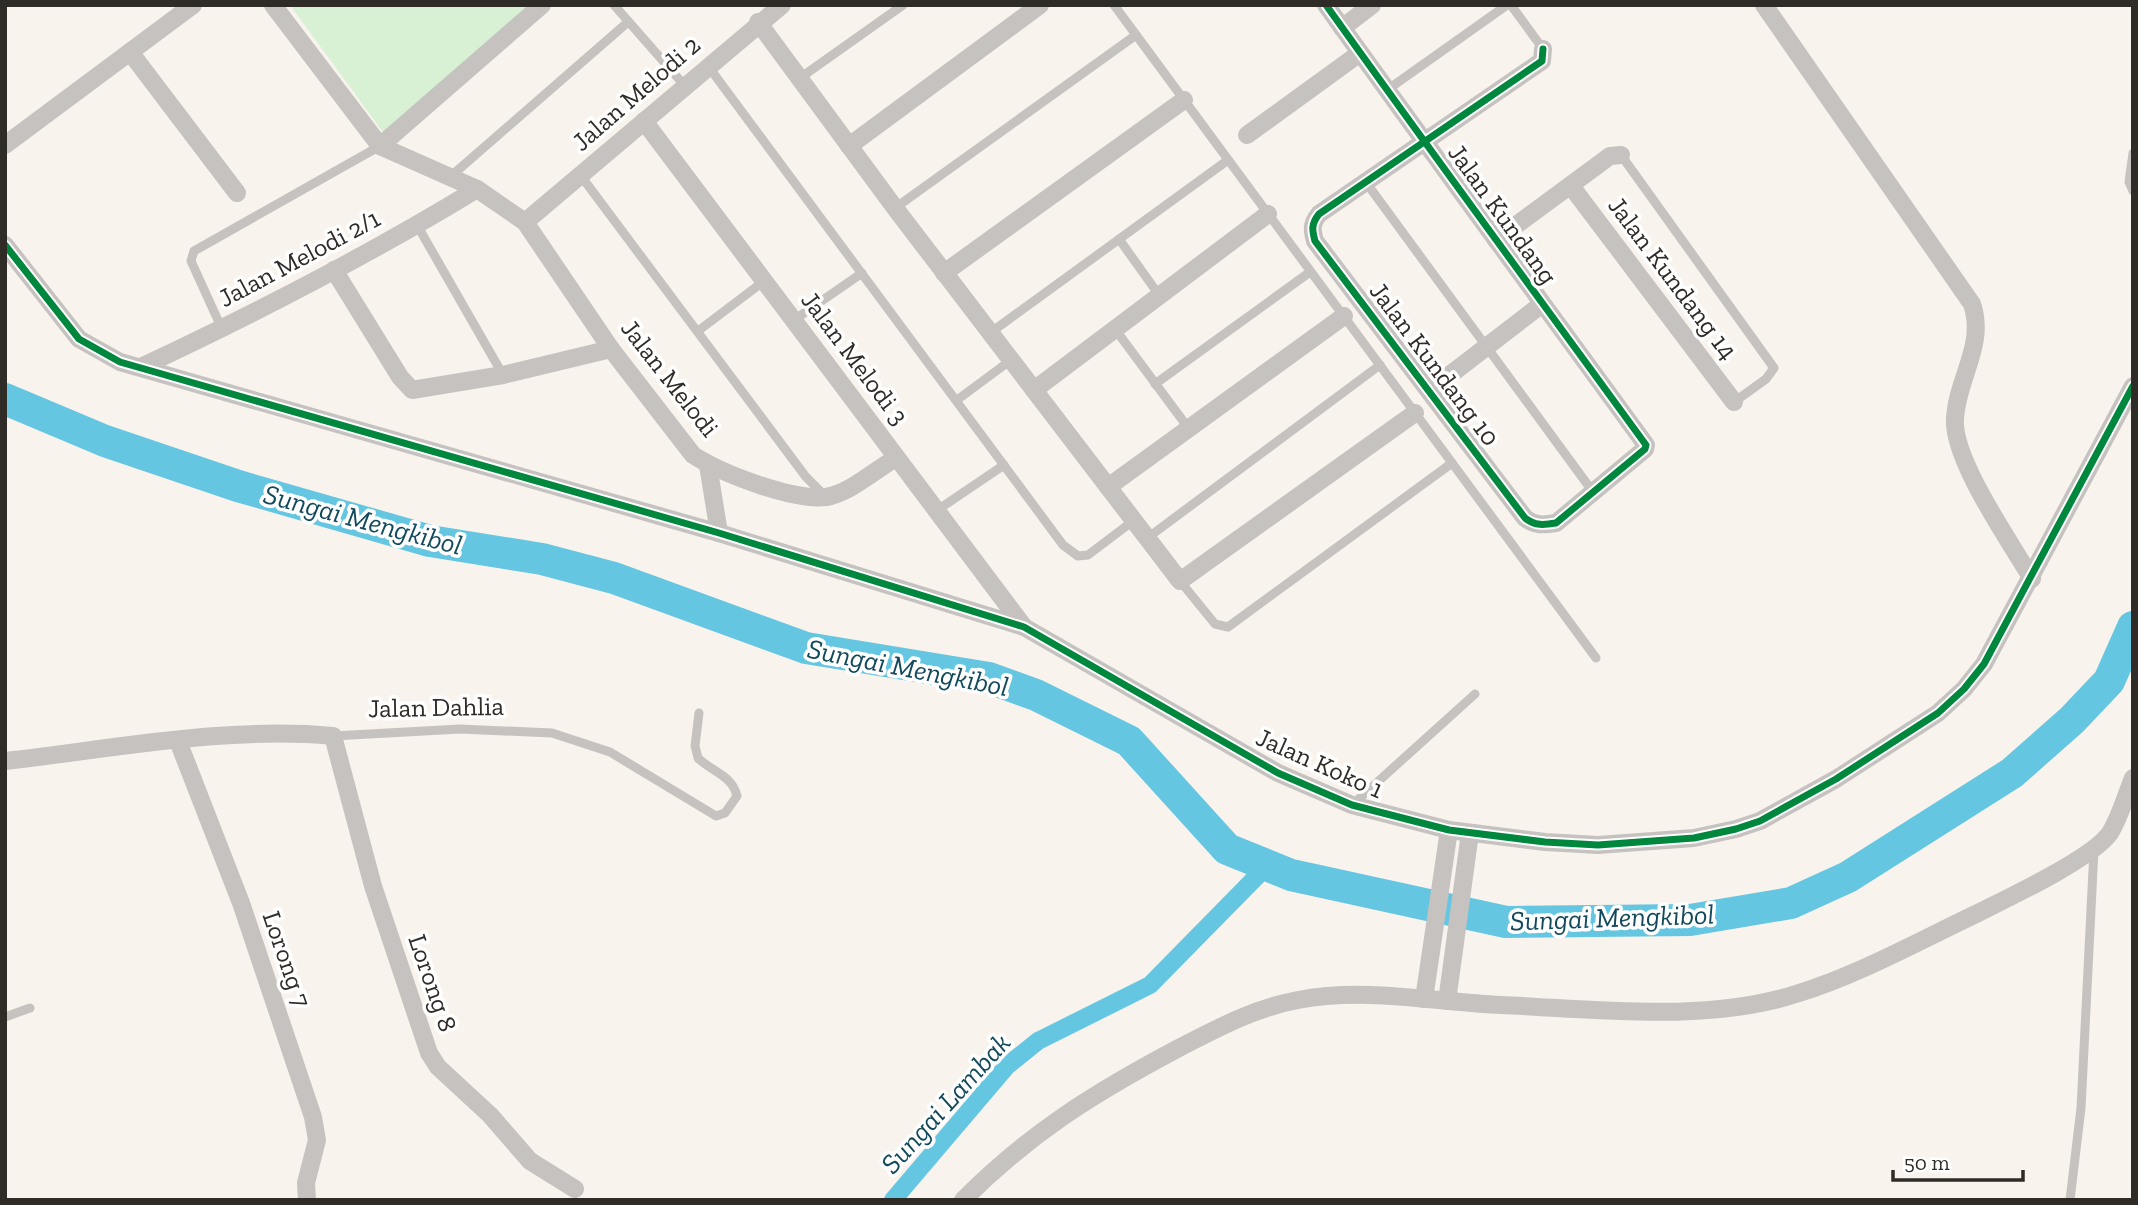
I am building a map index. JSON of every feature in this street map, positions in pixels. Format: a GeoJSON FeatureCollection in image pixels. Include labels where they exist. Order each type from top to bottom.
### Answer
{"type":"FeatureCollection","features":[{"type":"Feature","properties":{"kind":"street"},"geometry":{"type":"LineString","coordinates":[[5,145],[193,5]]}},
{"type":"Feature","properties":{"kind":"street"},"geometry":{"type":"LineString","coordinates":[[273,5],[380,146],[477,189],[525,222]]}},
{"type":"Feature","properties":{"kind":"street"},"geometry":{"type":"LineString","coordinates":[[380,146],[542,5]]}},
{"type":"Feature","properties":{"kind":"street","name":"Jalan Melodi 2"},"geometry":{"type":"LineString","coordinates":[[525,222],[758,22],[782,5]]}},
{"type":"Feature","properties":{"kind":"street"},"geometry":{"type":"LineString","coordinates":[[849,146],[1040,5]]}},
{"type":"Feature","properties":{"kind":"street","name":"Jalan Kundang"},"geometry":{"type":"LineString","coordinates":[[1326,5],[1646,447]]}},
{"type":"Feature","properties":{"kind":"street"},"geometry":{"type":"LineString","coordinates":[[1342,27],[1372,5]]}},
{"type":"Feature","properties":{"kind":"street"},"geometry":{"type":"LineString","coordinates":[[1764,5],[1972,304],[1976,316],[1976,342],[1956,408],[1956,435],[1963,459],[2032,579]]}},
{"type":"Feature","properties":{"kind":"street"},"geometry":{"type":"LineString","coordinates":[[758,22],[895,208],[1180,581],[1415,413]]}},
{"type":"Feature","properties":{"kind":"street","name":"Jalan Kundang 10"},"geometry":{"type":"LineString","coordinates":[[1543,49],[1542,61],[1319,214],[1313,222],[1315,241],[1532,524],[1556,523],[1646,447]]}},
{"type":"Feature","properties":{"kind":"street"},"geometry":{"type":"LineString","coordinates":[[130,52],[237,193]]}},
{"type":"Feature","properties":{"kind":"street"},"geometry":{"type":"LineString","coordinates":[[1247,135],[1360,53]]}},
{"type":"Feature","properties":{"kind":"street"},"geometry":{"type":"LineString","coordinates":[[944,272],[1184,100]]}},
{"type":"Feature","properties":{"kind":"street","name":"Jalan Melodi 3"},"geometry":{"type":"LineString","coordinates":[[644,121],[935,512],[1024,627]]}},
{"type":"Feature","properties":{"kind":"street"},"geometry":{"type":"LineString","coordinates":[[1496,240],[1610,156],[1621,155]]}},
{"type":"Feature","properties":{"kind":"street","name":"Jalan Kundang 14"},"geometry":{"type":"LineString","coordinates":[[1571,186],[1734,402]]}},
{"type":"Feature","properties":{"kind":"street","name":"Jalan Melodi 2/1"},"geometry":{"type":"LineString","coordinates":[[141,367],[222,329],[334,270],[477,189]]}},
{"type":"Feature","properties":{"kind":"street"},"geometry":{"type":"LineString","coordinates":[[1034,390],[1268,214]]}},
{"type":"Feature","properties":{"kind":"street","name":"Jalan Melodi"},"geometry":{"type":"LineString","coordinates":[[525,222],[611,349],[693,455],[708,464],[798,495],[826,496],[841,492],[896,458]]}},
{"type":"Feature","properties":{"kind":"street"},"geometry":{"type":"LineString","coordinates":[[5,245],[79,339],[99,353],[719,533],[1024,627]]}},
{"type":"Feature","properties":{"kind":"street"},"geometry":{"type":"LineString","coordinates":[[334,270],[400,377],[412,390],[503,375],[611,349]]}},
{"type":"Feature","properties":{"kind":"street"},"geometry":{"type":"LineString","coordinates":[[1429,391],[1542,303]]}},
{"type":"Feature","properties":{"kind":"street"},"geometry":{"type":"LineString","coordinates":[[1108,487],[1344,316]]}},
{"type":"Feature","properties":{"kind":"street","name":"Jalan Koko 1"},"geometry":{"type":"LineString","coordinates":[[1024,627],[1278,773],[1352,805],[1449,830],[1586,845],[1694,838],[1760,821],[1836,779],[1938,713],[1976,676],[2032,579],[2133,386]]}},
{"type":"Feature","properties":{"kind":"street"},"geometry":{"type":"LineString","coordinates":[[708,464],[719,533]]}},
{"type":"Feature","properties":{"kind":"street","name":"Jalan Dahlia"},"geometry":{"type":"LineString","coordinates":[[5,761],[178,741],[299,733],[333,736]]}},
{"type":"Feature","properties":{"kind":"street","name":"Lorong 8"},"geometry":{"type":"LineString","coordinates":[[333,736],[373,886],[429,1053],[438,1067],[490,1115],[530,1161],[575,1189]]}},
{"type":"Feature","properties":{"kind":"street","name":"Lorong 7"},"geometry":{"type":"LineString","coordinates":[[178,741],[240,903],[313,1117],[317,1140],[306,1183],[307,1200]]}},
{"type":"Feature","properties":{"kind":"street"},"geometry":{"type":"LineString","coordinates":[[963,1200],[1012,1154],[1113,1082],[1251,1013],[1303,999],[1358,996],[1684,1011],[1767,1002],[1797,994],[1885,958],[2008,898],[2094,848],[2110,834],[2133,778]]}},
{"type":"Feature","properties":{"kind":"street"},"geometry":{"type":"LineString","coordinates":[[1424,999],[1449,830]]}},
{"type":"Feature","properties":{"kind":"street"},"geometry":{"type":"LineString","coordinates":[[1447,1001],[1470,833]]}},
{"type":"Feature","properties":{"kind":"lane"},"geometry":{"type":"LineString","coordinates":[[614,5],[685,86]]}},
{"type":"Feature","properties":{"kind":"lane"},"geometry":{"type":"LineString","coordinates":[[800,78],[903,5]]}},
{"type":"Feature","properties":{"kind":"lane"},"geometry":{"type":"LineString","coordinates":[[1114,5],[1596,658]]}},
{"type":"Feature","properties":{"kind":"lane"},"geometry":{"type":"LineString","coordinates":[[1387,90],[1509,5],[1543,49]]}},
{"type":"Feature","properties":{"kind":"lane"},"geometry":{"type":"LineString","coordinates":[[450,177],[628,22]]}},
{"type":"Feature","properties":{"kind":"lane"},"geometry":{"type":"LineString","coordinates":[[895,208],[1136,35]]}},
{"type":"Feature","properties":{"kind":"lane"},"geometry":{"type":"LineString","coordinates":[[708,66],[1063,545],[1078,556],[1088,555],[1133,521]]}},
{"type":"Feature","properties":{"kind":"lane"},"geometry":{"type":"LineString","coordinates":[[222,329],[191,261],[194,251],[380,146]]}},
{"type":"Feature","properties":{"kind":"lane"},"geometry":{"type":"LineString","coordinates":[[2133,153],[2129,183],[2133,191]]}},
{"type":"Feature","properties":{"kind":"lane"},"geometry":{"type":"LineString","coordinates":[[1621,155],[1774,368],[1773,373],[1734,402]]}},
{"type":"Feature","properties":{"kind":"lane"},"geometry":{"type":"LineString","coordinates":[[990,332],[1228,160]]}},
{"type":"Feature","properties":{"kind":"lane"},"geometry":{"type":"LineString","coordinates":[[581,176],[806,477],[826,496]]}},
{"type":"Feature","properties":{"kind":"lane"},"geometry":{"type":"LineString","coordinates":[[1366,181],[1592,492]]}},
{"type":"Feature","properties":{"kind":"lane"},"geometry":{"type":"LineString","coordinates":[[417,225],[503,375]]}},
{"type":"Feature","properties":{"kind":"lane"},"geometry":{"type":"LineString","coordinates":[[1119,239],[1159,295]]}},
{"type":"Feature","properties":{"kind":"lane"},"geometry":{"type":"LineString","coordinates":[[1155,384],[1310,272]]}},
{"type":"Feature","properties":{"kind":"lane"},"geometry":{"type":"LineString","coordinates":[[794,320],[862,273]]}},
{"type":"Feature","properties":{"kind":"lane"},"geometry":{"type":"LineString","coordinates":[[698,331],[764,281]]}},
{"type":"Feature","properties":{"kind":"lane"},"geometry":{"type":"LineString","coordinates":[[1115,329],[1189,430]]}},
{"type":"Feature","properties":{"kind":"lane"},"geometry":{"type":"LineString","coordinates":[[957,400],[1011,360]]}},
{"type":"Feature","properties":{"kind":"lane"},"geometry":{"type":"LineString","coordinates":[[1146,539],[1380,365]]}},
{"type":"Feature","properties":{"kind":"lane"},"geometry":{"type":"LineString","coordinates":[[1180,581],[1215,624],[1227,626],[1452,463]]}},
{"type":"Feature","properties":{"kind":"lane"},"geometry":{"type":"LineString","coordinates":[[935,512],[1004,464]]}},
{"type":"Feature","properties":{"kind":"lane"},"geometry":{"type":"LineString","coordinates":[[1352,805],[1475,694]]}},
{"type":"Feature","properties":{"kind":"lane","name":"Jalan Dahlia"},"geometry":{"type":"LineString","coordinates":[[333,736],[460,729],[552,733],[610,752],[716,816],[725,813],[737,796],[735,786],[698,758],[695,746],[699,712]]}},
{"type":"Feature","properties":{"kind":"lane"},"geometry":{"type":"LineString","coordinates":[[2070,1200],[2081,1108],[2094,848]]}},
{"type":"Feature","properties":{"kind":"lane"},"geometry":{"type":"LineString","coordinates":[[5,1017],[30,1008]]}},
{"type":"Feature","properties":{"kind":"green space"},"geometry":{"type":"Polygon","coordinates":[[[290,5],[538,5],[385,135],[290,5]]]}},
{"type":"Feature","properties":{"kind":"waterway","name":"Sungai Mengkibol"},"geometry":{"type":"LineString","coordinates":[[5,399],[105,441],[238,486],[430,541],[542,559],[614,578],[806,648],[989,678],[1036,695],[1129,741],[1227,849],[1291,875],[1506,922],[1690,920],[1791,903],[1848,877],[2012,773],[2072,720],[2109,681],[2133,627]]}},
{"type":"Feature","properties":{"kind":"waterway","name":"Sungai Lambak"},"geometry":{"type":"LineString","coordinates":[[893,1200],[1007,1066],[1038,1041],[1150,985],[1267,866]]}},
{"type":"Feature","properties":{"kind":"cycle path"},"geometry":{"type":"LineString","coordinates":[[1326,5],[1405,115],[1445,170],[1646,445],[1645,449],[1556,523],[1536,524],[1525,518],[1315,241],[1313,224],[1319,214],[1542,61],[1543,49]]}},
{"type":"Feature","properties":{"kind":"cycle path"},"geometry":{"type":"LineString","coordinates":[[5,245],[79,339],[120,362],[719,533],[1024,627],[1278,773],[1352,805],[1449,830],[1545,842],[1598,845],[1694,838],[1736,829],[1760,821],[1836,779],[1938,713],[1964,689],[1984,664],[2133,386]]}}]}
